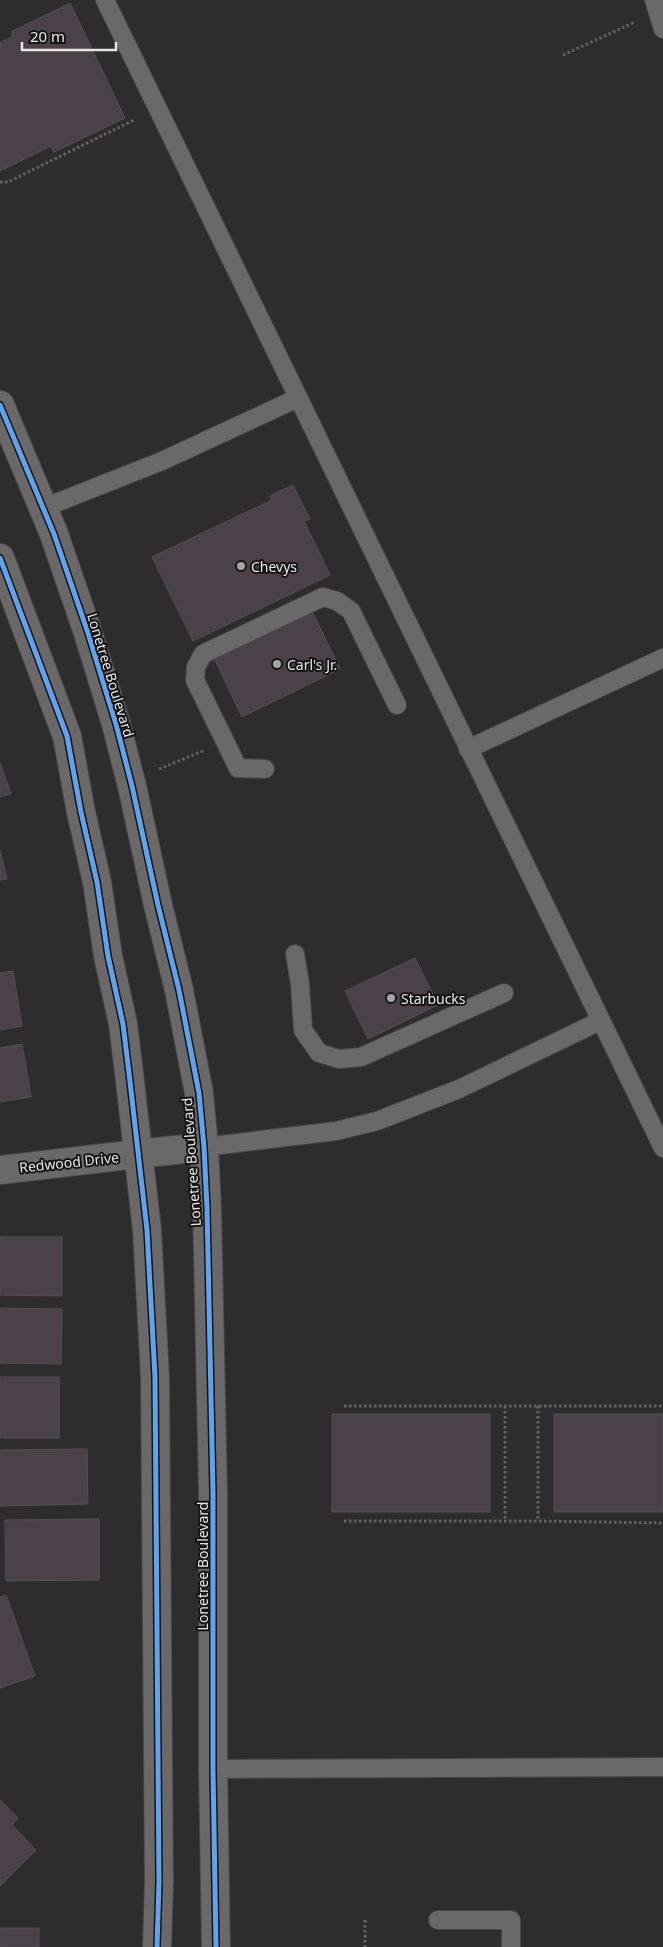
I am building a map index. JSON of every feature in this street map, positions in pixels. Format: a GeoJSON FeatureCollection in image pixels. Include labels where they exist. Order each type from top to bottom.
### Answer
{"type":"FeatureCollection","features":[{"type":"Feature","properties":{"kind":"main road","name":"Lonetree Boulevard"},"geometry":{"type":"LineString","coordinates":[[0,405],[43,508],[88,633],[116,724],[179,990],[199,1093],[204,1147],[213,1492],[213,1769],[216,1947]]}},
{"type":"Feature","properties":{"kind":"main road"},"geometry":{"type":"LineString","coordinates":[[0,558],[67,736],[81,812],[97,882],[108,956],[123,1024],[147,1230],[155,1377],[159,1882],[157,1947]]}},
{"type":"Feature","properties":{"kind":"main road","name":"Redwood Drive"},"geometry":{"type":"LineString","coordinates":[[0,1170],[204,1147]]}},
{"type":"Feature","properties":{"kind":"lane"},"geometry":{"type":"LineString","coordinates":[[105,0],[663,1148]]}},
{"type":"Feature","properties":{"kind":"lane"},"geometry":{"type":"LineString","coordinates":[[654,0],[663,29]]}},
{"type":"Feature","properties":{"kind":"lane"},"geometry":{"type":"LineString","coordinates":[[43,508],[162,461],[298,398]]}},
{"type":"Feature","properties":{"kind":"lane"},"geometry":{"type":"LineString","coordinates":[[265,769],[238,768],[195,680],[196,667],[203,654],[323,598],[337,601],[351,611],[397,705]]}},
{"type":"Feature","properties":{"kind":"lane"},"geometry":{"type":"LineString","coordinates":[[468,749],[663,658]]}},
{"type":"Feature","properties":{"kind":"lane"},"geometry":{"type":"LineString","coordinates":[[296,954],[303,1030],[318,1053],[339,1059],[361,1057],[504,993]]}},
{"type":"Feature","properties":{"kind":"lane"},"geometry":{"type":"LineString","coordinates":[[204,1147],[336,1131],[377,1121],[459,1089],[600,1021]]}},
{"type":"Feature","properties":{"kind":"lane"},"geometry":{"type":"LineString","coordinates":[[213,1769],[663,1768]]}},
{"type":"Feature","properties":{"kind":"lane"},"geometry":{"type":"LineString","coordinates":[[438,1920],[511,1920],[511,1947]]}},
{"type":"Feature","properties":{"kind":"path"},"geometry":{"type":"LineString","coordinates":[[563,55],[637,21]]}},
{"type":"Feature","properties":{"kind":"path"},"geometry":{"type":"LineString","coordinates":[[0,182],[8,182],[134,120]]}},
{"type":"Feature","properties":{"kind":"path"},"geometry":{"type":"LineString","coordinates":[[159,769],[209,748]]}},
{"type":"Feature","properties":{"kind":"path"},"geometry":{"type":"LineString","coordinates":[[344,1406],[663,1406]]}},
{"type":"Feature","properties":{"kind":"path"},"geometry":{"type":"LineString","coordinates":[[505,1406],[505,1521]]}},
{"type":"Feature","properties":{"kind":"path"},"geometry":{"type":"LineString","coordinates":[[538,1406],[538,1521]]}},
{"type":"Feature","properties":{"kind":"path"},"geometry":{"type":"LineString","coordinates":[[344,1521],[663,1523]]}},
{"type":"Feature","properties":{"kind":"path"},"geometry":{"type":"LineString","coordinates":[[365,1920],[365,1947]]}},
{"type":"Feature","properties":{"kind":"building"},"geometry":{"type":"Polygon","coordinates":[[[70,3],[125,118],[54,152],[51,146],[0,171],[0,43],[13,36],[11,32],[70,3]]]}},
{"type":"Feature","properties":{"kind":"building","name":"Chevys"},"geometry":{"type":"Polygon","coordinates":[[[293,485],[310,519],[304,521],[330,575],[193,641],[152,557],[272,500],[270,496],[293,485]]]}},
{"type":"Feature","properties":{"kind":"building","name":"Carl's Jr."},"geometry":{"type":"Polygon","coordinates":[[[312,611],[340,669],[242,717],[214,658],[312,611]]]}},
{"type":"Feature","properties":{"kind":"building"},"geometry":{"type":"Polygon","coordinates":[[[0,763],[11,794],[0,797],[0,763]]]}},
{"type":"Feature","properties":{"kind":"building"},"geometry":{"type":"Polygon","coordinates":[[[0,850],[7,879],[0,880],[0,850]]]}},
{"type":"Feature","properties":{"kind":"building","name":"Starbucks"},"geometry":{"type":"Polygon","coordinates":[[[415,958],[438,1005],[368,1039],[345,991],[415,958]]]}},
{"type":"Feature","properties":{"kind":"building"},"geometry":{"type":"Polygon","coordinates":[[[13,971],[22,1026],[0,1030],[0,973],[13,971]]]}},
{"type":"Feature","properties":{"kind":"building"},"geometry":{"type":"Polygon","coordinates":[[[22,1044],[31,1097],[0,1102],[0,1048],[22,1044]]]}},
{"type":"Feature","properties":{"kind":"building"},"geometry":{"type":"Polygon","coordinates":[[[0,1237],[62,1237],[62,1296],[0,1295],[0,1237]]]}},
{"type":"Feature","properties":{"kind":"building"},"geometry":{"type":"Polygon","coordinates":[[[0,1308],[62,1309],[61,1364],[0,1363],[0,1308]]]}},
{"type":"Feature","properties":{"kind":"building"},"geometry":{"type":"Polygon","coordinates":[[[0,1377],[59,1377],[59,1438],[0,1438],[0,1377]]]}},
{"type":"Feature","properties":{"kind":"building"},"geometry":{"type":"Polygon","coordinates":[[[332,1414],[490,1414],[490,1512],[332,1512],[332,1414]]]}},
{"type":"Feature","properties":{"kind":"building"},"geometry":{"type":"Polygon","coordinates":[[[554,1414],[663,1414],[663,1512],[554,1512],[554,1414]]]}},
{"type":"Feature","properties":{"kind":"building"},"geometry":{"type":"Polygon","coordinates":[[[87,1449],[88,1504],[0,1506],[0,1450],[87,1449]]]}},
{"type":"Feature","properties":{"kind":"building"},"geometry":{"type":"Polygon","coordinates":[[[99,1519],[99,1580],[6,1581],[5,1520],[99,1519]]]}},
{"type":"Feature","properties":{"kind":"building"},"geometry":{"type":"Polygon","coordinates":[[[6,1595],[35,1676],[0,1688],[0,1597],[6,1595]]]}},
{"type":"Feature","properties":{"kind":"building"},"geometry":{"type":"Polygon","coordinates":[[[0,1800],[18,1818],[12,1825],[36,1850],[0,1886],[0,1800]]]}},
{"type":"Feature","properties":{"kind":"building"},"geometry":{"type":"Polygon","coordinates":[[[0,1928],[39,1928],[39,1947],[0,1947],[0,1928]]]}},
{"type":"Feature","properties":{"kind":"cycle path"},"geometry":{"type":"LineString","coordinates":[[0,405],[54,534],[88,633],[116,724],[179,990],[199,1093],[207,1208],[213,1492],[213,1769],[216,1947]]}},
{"type":"Feature","properties":{"kind":"cycle path"},"geometry":{"type":"LineString","coordinates":[[0,558],[67,736],[81,812],[97,882],[108,956],[123,1024],[147,1230],[155,1377],[159,1882],[157,1947]]}},
{"type":"Feature","properties":{"kind":"place","name":"Chevys"},"geometry":{"type":"Point","coordinates":[241,566]}},
{"type":"Feature","properties":{"kind":"place","name":"Carl's Jr."},"geometry":{"type":"Point","coordinates":[277,664]}},
{"type":"Feature","properties":{"kind":"place","name":"Starbucks"},"geometry":{"type":"Point","coordinates":[391,998]}}]}
